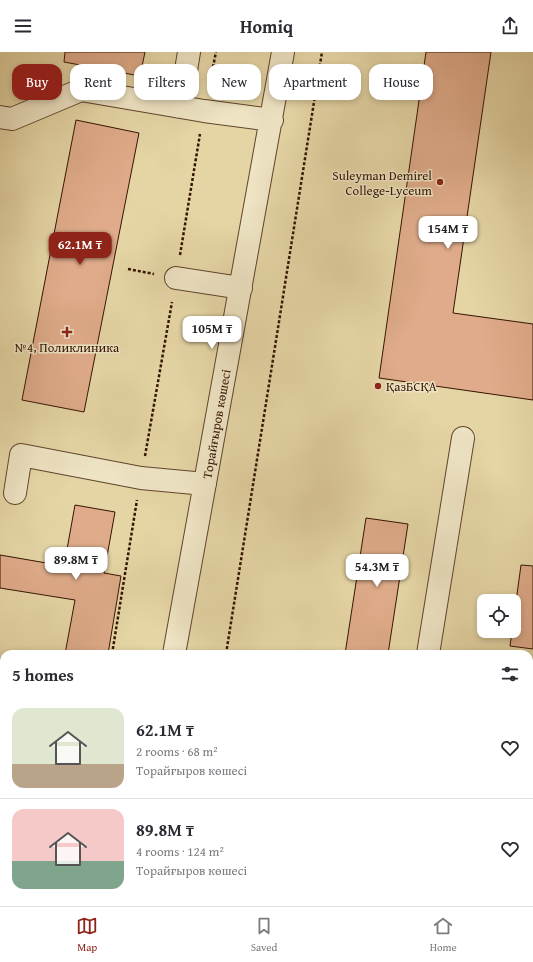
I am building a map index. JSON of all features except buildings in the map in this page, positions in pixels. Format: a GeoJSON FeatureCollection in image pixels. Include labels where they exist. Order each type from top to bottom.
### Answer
{"type":"FeatureCollection","features":[{"type":"Feature","properties":{"kind":"street"},"geometry":{"type":"LineString","coordinates":[[180,107],[189,52]]}},
{"type":"Feature","properties":{"kind":"street","name":"Торайғыров көшесі"},"geometry":{"type":"LineString","coordinates":[[175,650],[272,120],[283,52]]}},
{"type":"Feature","properties":{"kind":"street"},"geometry":{"type":"LineString","coordinates":[[0,117],[12,119],[81,90],[204,111],[272,120]]}},
{"type":"Feature","properties":{"kind":"street"},"geometry":{"type":"LineString","coordinates":[[176,278],[241,288]]}},
{"type":"Feature","properties":{"kind":"street"},"geometry":{"type":"LineString","coordinates":[[429,650],[463,438]]}},
{"type":"Feature","properties":{"kind":"street"},"geometry":{"type":"LineString","coordinates":[[15,493],[21,455],[141,478],[205,484]]}},
{"type":"Feature","properties":{"kind":"path"},"geometry":{"type":"LineString","coordinates":[[113,650],[176,278],[192,174],[216,52]]}},
{"type":"Feature","properties":{"kind":"path"},"geometry":{"type":"LineString","coordinates":[[227,650],[322,52]]}},
{"type":"Feature","properties":{"kind":"place","name":"Suleyman Demirel College-Lyceum"},"geometry":{"type":"Point","coordinates":[440,182]}},
{"type":"Feature","properties":{"kind":"place","name":"№4, Поликлиника"},"geometry":{"type":"Point","coordinates":[67,332]}},
{"type":"Feature","properties":{"kind":"place","name":"ҚазБСҚА"},"geometry":{"type":"Point","coordinates":[378,386]}}]}
